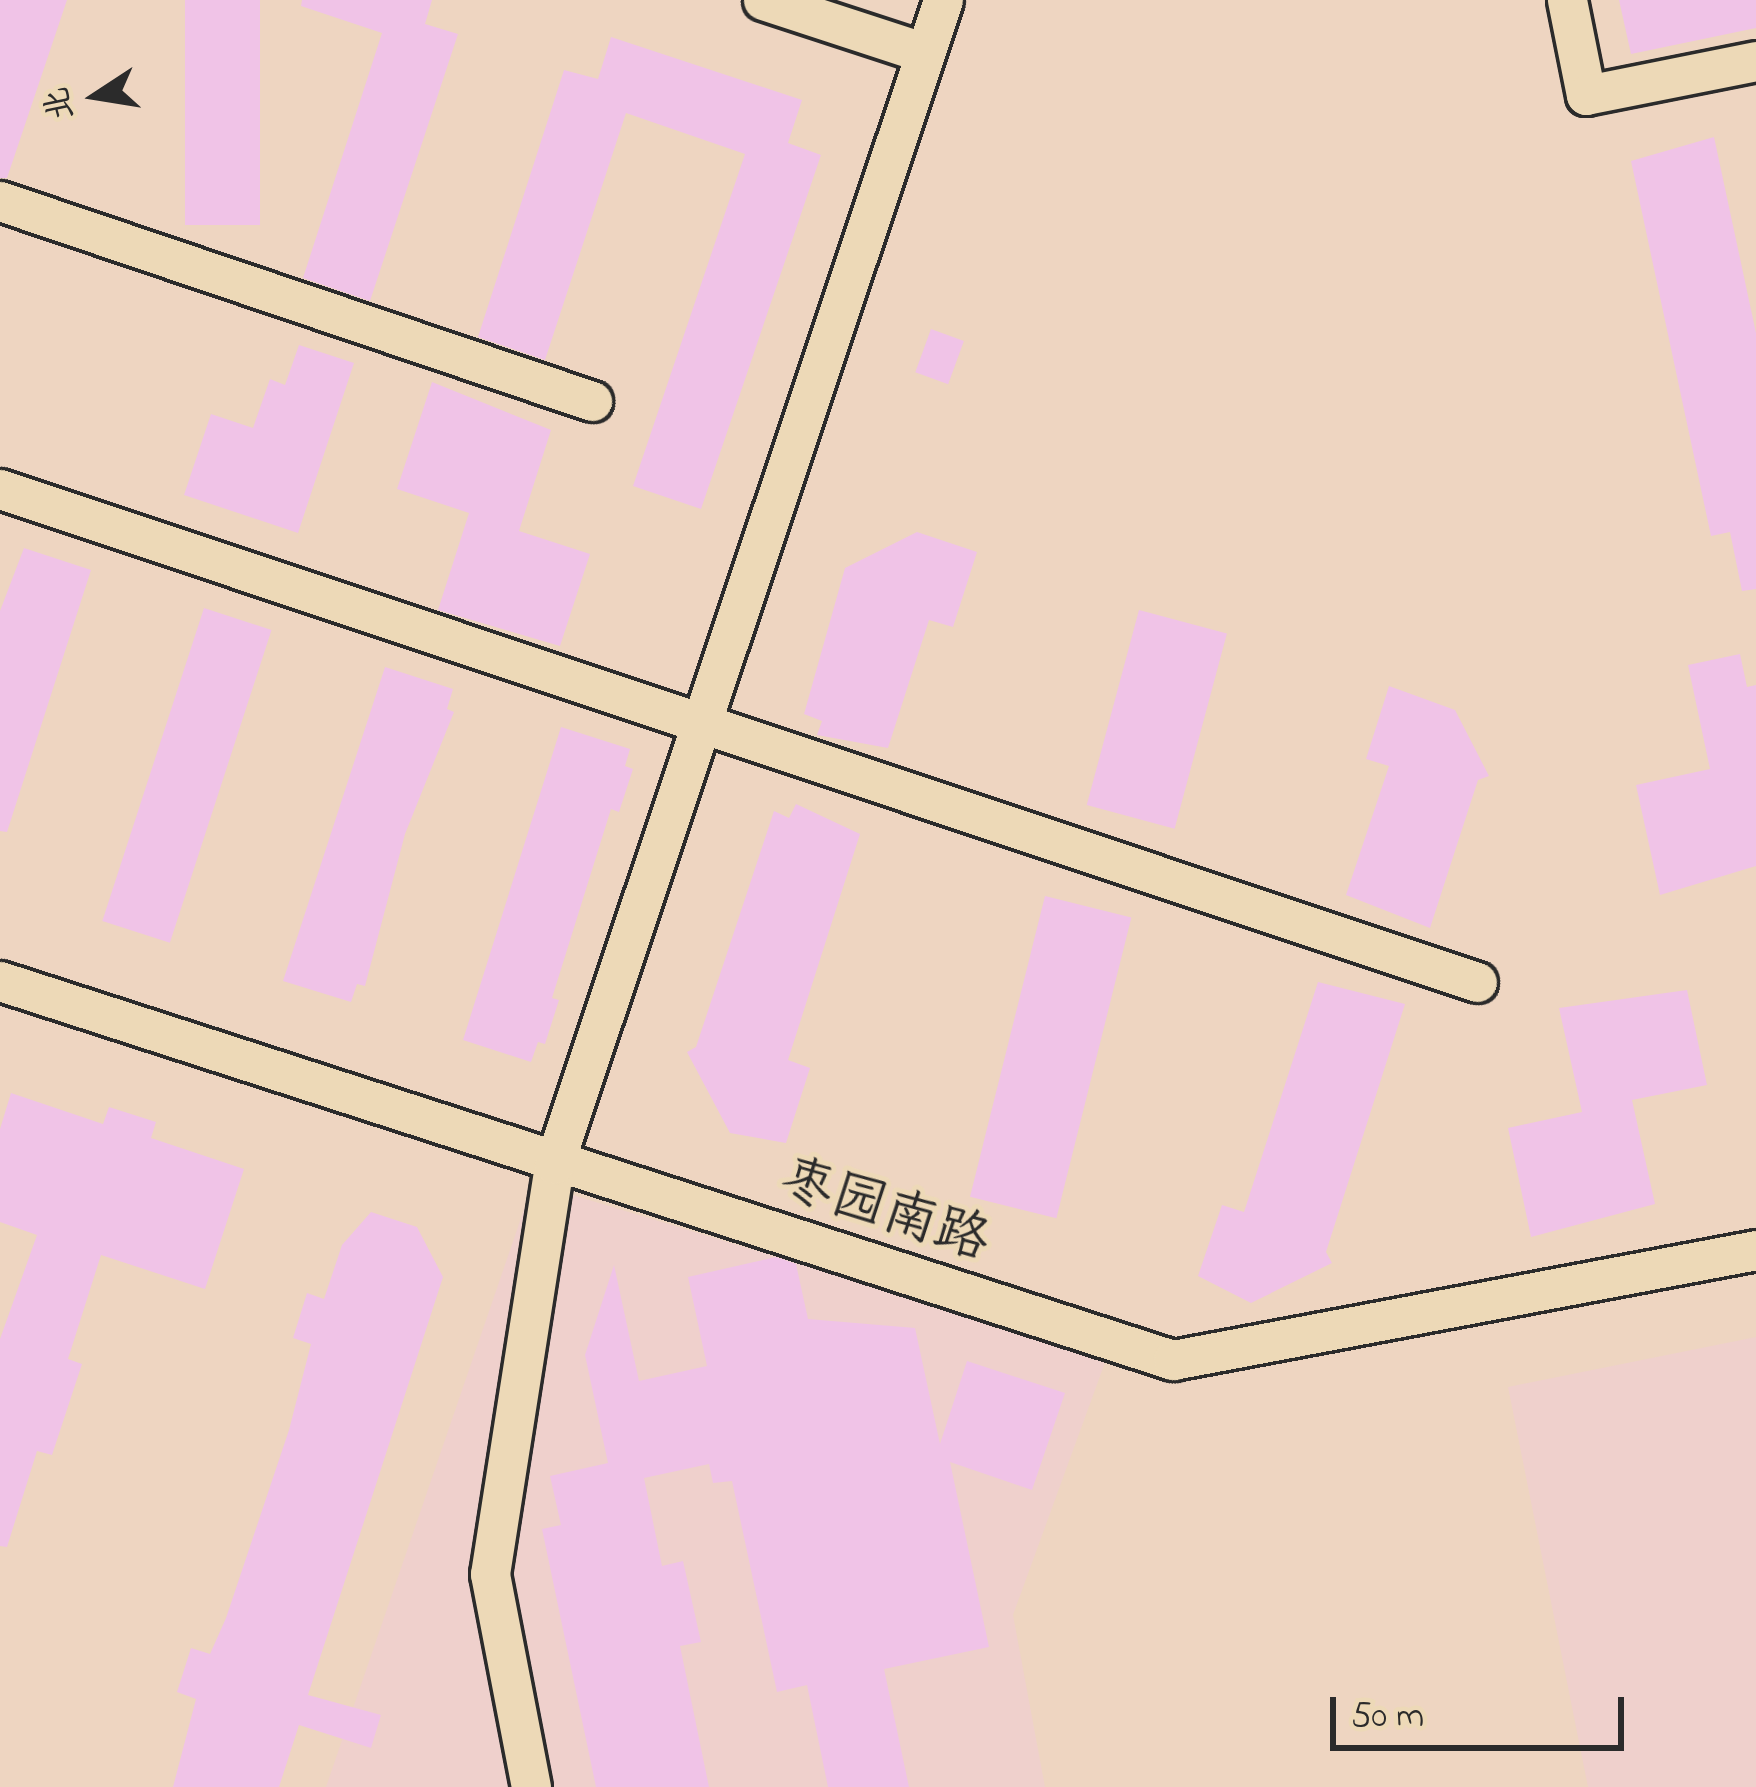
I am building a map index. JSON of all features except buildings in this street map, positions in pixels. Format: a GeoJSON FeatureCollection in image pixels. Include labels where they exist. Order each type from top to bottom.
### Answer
{"type":"FeatureCollection","features":[{"type":"Feature","properties":{"kind":"street"},"geometry":{"type":"LineString","coordinates":[[763,0],[925,53]]}},
{"type":"Feature","properties":{"kind":"street"},"geometry":{"type":"LineString","coordinates":[[531,1787],[490,1574],[554,1164],[943,0]]}},
{"type":"Feature","properties":{"kind":"street"},"geometry":{"type":"LineString","coordinates":[[1567,0],[1586,95],[1756,61]]}},
{"type":"Feature","properties":{"kind":"street"},"geometry":{"type":"LineString","coordinates":[[0,201],[592,401]]}},
{"type":"Feature","properties":{"kind":"street"},"geometry":{"type":"LineString","coordinates":[[0,489],[1477,982]]}},
{"type":"Feature","properties":{"kind":"street","name":"枣园南路"},"geometry":{"type":"LineString","coordinates":[[0,981],[554,1164],[1173,1360],[1756,1250]]}},
{"type":"Feature","properties":{"kind":"shaded area"},"geometry":{"type":"Polygon","coordinates":[[[533,1183],[1107,1357],[1013,1615],[1045,1787],[326,1787],[533,1183]]]}},
{"type":"Feature","properties":{"kind":"shaded area"},"geometry":{"type":"Polygon","coordinates":[[[1756,1337],[1756,1787],[1588,1787],[1508,1387],[1756,1337]]]}}]}
